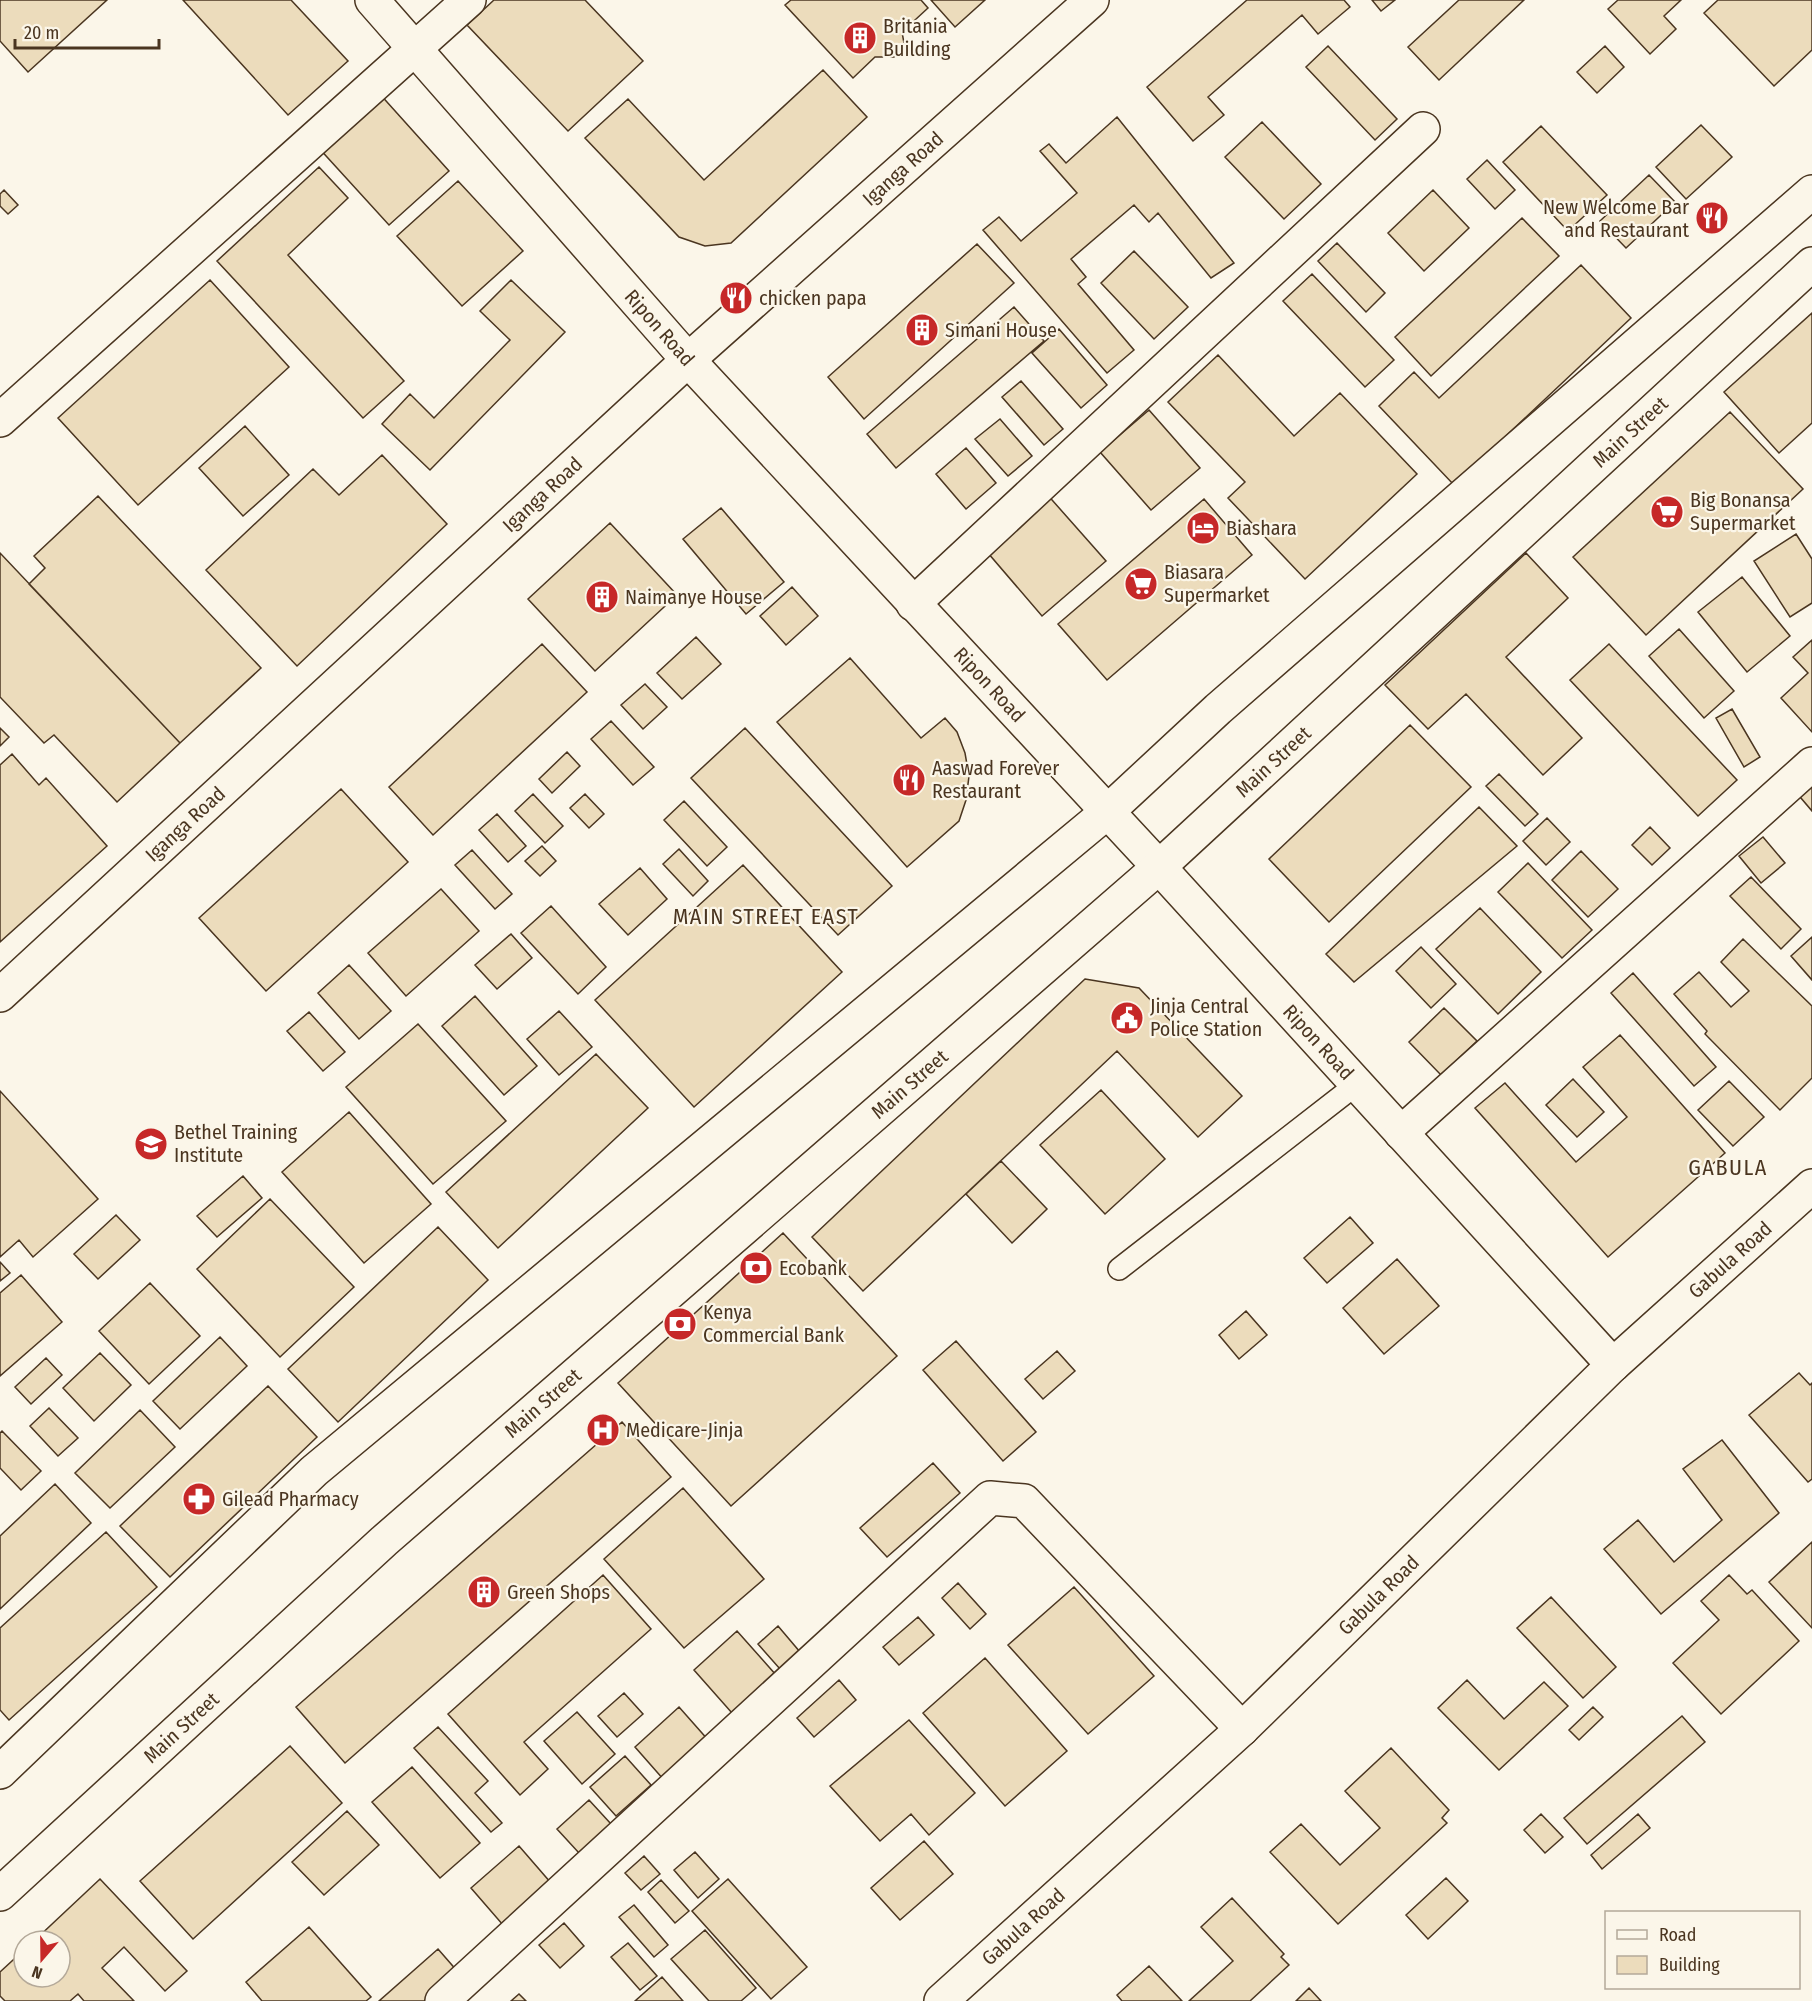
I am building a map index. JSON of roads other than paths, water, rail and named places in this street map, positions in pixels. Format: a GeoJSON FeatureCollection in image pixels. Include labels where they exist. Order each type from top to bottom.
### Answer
{"type":"FeatureCollection","features":[{"type":"Feature","properties":{"kind":"street","name":"Ripon Road"},"geometry":{"type":"LineString","coordinates":[[372,0],[688,360],[1106,813],[1159,867],[1613,1365]]}},
{"type":"Feature","properties":{"kind":"street"},"geometry":{"type":"LineString","coordinates":[[0,420],[469,0]]}},
{"type":"Feature","properties":{"kind":"street","name":"Iganga Road"},"geometry":{"type":"LineString","coordinates":[[0,995],[688,360],[1092,0]]}},
{"type":"Feature","properties":{"kind":"street"},"geometry":{"type":"LineString","coordinates":[[913,604],[1423,129]]}},
{"type":"Feature","properties":{"kind":"street"},"geometry":{"type":"LineString","coordinates":[[0,1772],[314,1471],[1106,813],[1218,709],[1812,192]]}},
{"type":"Feature","properties":{"kind":"street","name":"Main Street"},"geometry":{"type":"LineString","coordinates":[[0,1894],[384,1541],[1159,867],[1812,264]]}},
{"type":"Feature","properties":{"kind":"street"},"geometry":{"type":"LineString","coordinates":[[1401,1133],[1812,764]]}},
{"type":"Feature","properties":{"kind":"street","name":"Gabula Road"},"geometry":{"type":"LineString","coordinates":[[941,2001],[1242,1729],[1613,1365],[1812,1186]]}},
{"type":"Feature","properties":{"kind":"street"},"geometry":{"type":"LineString","coordinates":[[442,2001],[990,1498],[1024,1502],[1242,1729]]}},
{"type":"Feature","properties":{"kind":"lane"},"geometry":{"type":"LineString","coordinates":[[1119,1269],[1357,1084]]}},
{"type":"Feature","properties":{"kind":"place","name":"Britania Building"},"geometry":{"type":"Point","coordinates":[860,38]}},
{"type":"Feature","properties":{"kind":"place","name":"New Welcome Bar and Restaurant"},"geometry":{"type":"Point","coordinates":[1712,218]}},
{"type":"Feature","properties":{"kind":"place","name":"chicken papa"},"geometry":{"type":"Point","coordinates":[736,298]}},
{"type":"Feature","properties":{"kind":"place","name":"Simani House"},"geometry":{"type":"Point","coordinates":[922,330]}},
{"type":"Feature","properties":{"kind":"place","name":"Big Bonansa Supermarket"},"geometry":{"type":"Point","coordinates":[1667,512]}},
{"type":"Feature","properties":{"kind":"place","name":"Biashara"},"geometry":{"type":"Point","coordinates":[1203,528]}},
{"type":"Feature","properties":{"kind":"place","name":"Biasara Supermarket"},"geometry":{"type":"Point","coordinates":[1141,584]}},
{"type":"Feature","properties":{"kind":"place","name":"Naimanye House"},"geometry":{"type":"Point","coordinates":[602,597]}},
{"type":"Feature","properties":{"kind":"place","name":"Aaswad Forever Restaurant"},"geometry":{"type":"Point","coordinates":[909,780]}},
{"type":"Feature","properties":{"kind":"place","name":"Jinja Central Police Station"},"geometry":{"type":"Point","coordinates":[1127,1018]}},
{"type":"Feature","properties":{"kind":"place","name":"Bethel Training Institute"},"geometry":{"type":"Point","coordinates":[151,1144]}},
{"type":"Feature","properties":{"kind":"place","name":"Ecobank"},"geometry":{"type":"Point","coordinates":[756,1268]}},
{"type":"Feature","properties":{"kind":"place","name":"Kenya Commercial Bank"},"geometry":{"type":"Point","coordinates":[680,1324]}},
{"type":"Feature","properties":{"kind":"place","name":"Medicare-Jinja"},"geometry":{"type":"Point","coordinates":[603,1430]}},
{"type":"Feature","properties":{"kind":"place","name":"Gilead Pharmacy"},"geometry":{"type":"Point","coordinates":[199,1499]}},
{"type":"Feature","properties":{"kind":"place","name":"Green Shops"},"geometry":{"type":"Point","coordinates":[484,1592]}},
{"type":"Feature","properties":{"kind":"district","name":"MAIN STREET EAST"},"geometry":{"type":"Point","coordinates":[766,916]}},
{"type":"Feature","properties":{"kind":"district","name":"GABULA"},"geometry":{"type":"Point","coordinates":[1728,1167]}}]}
